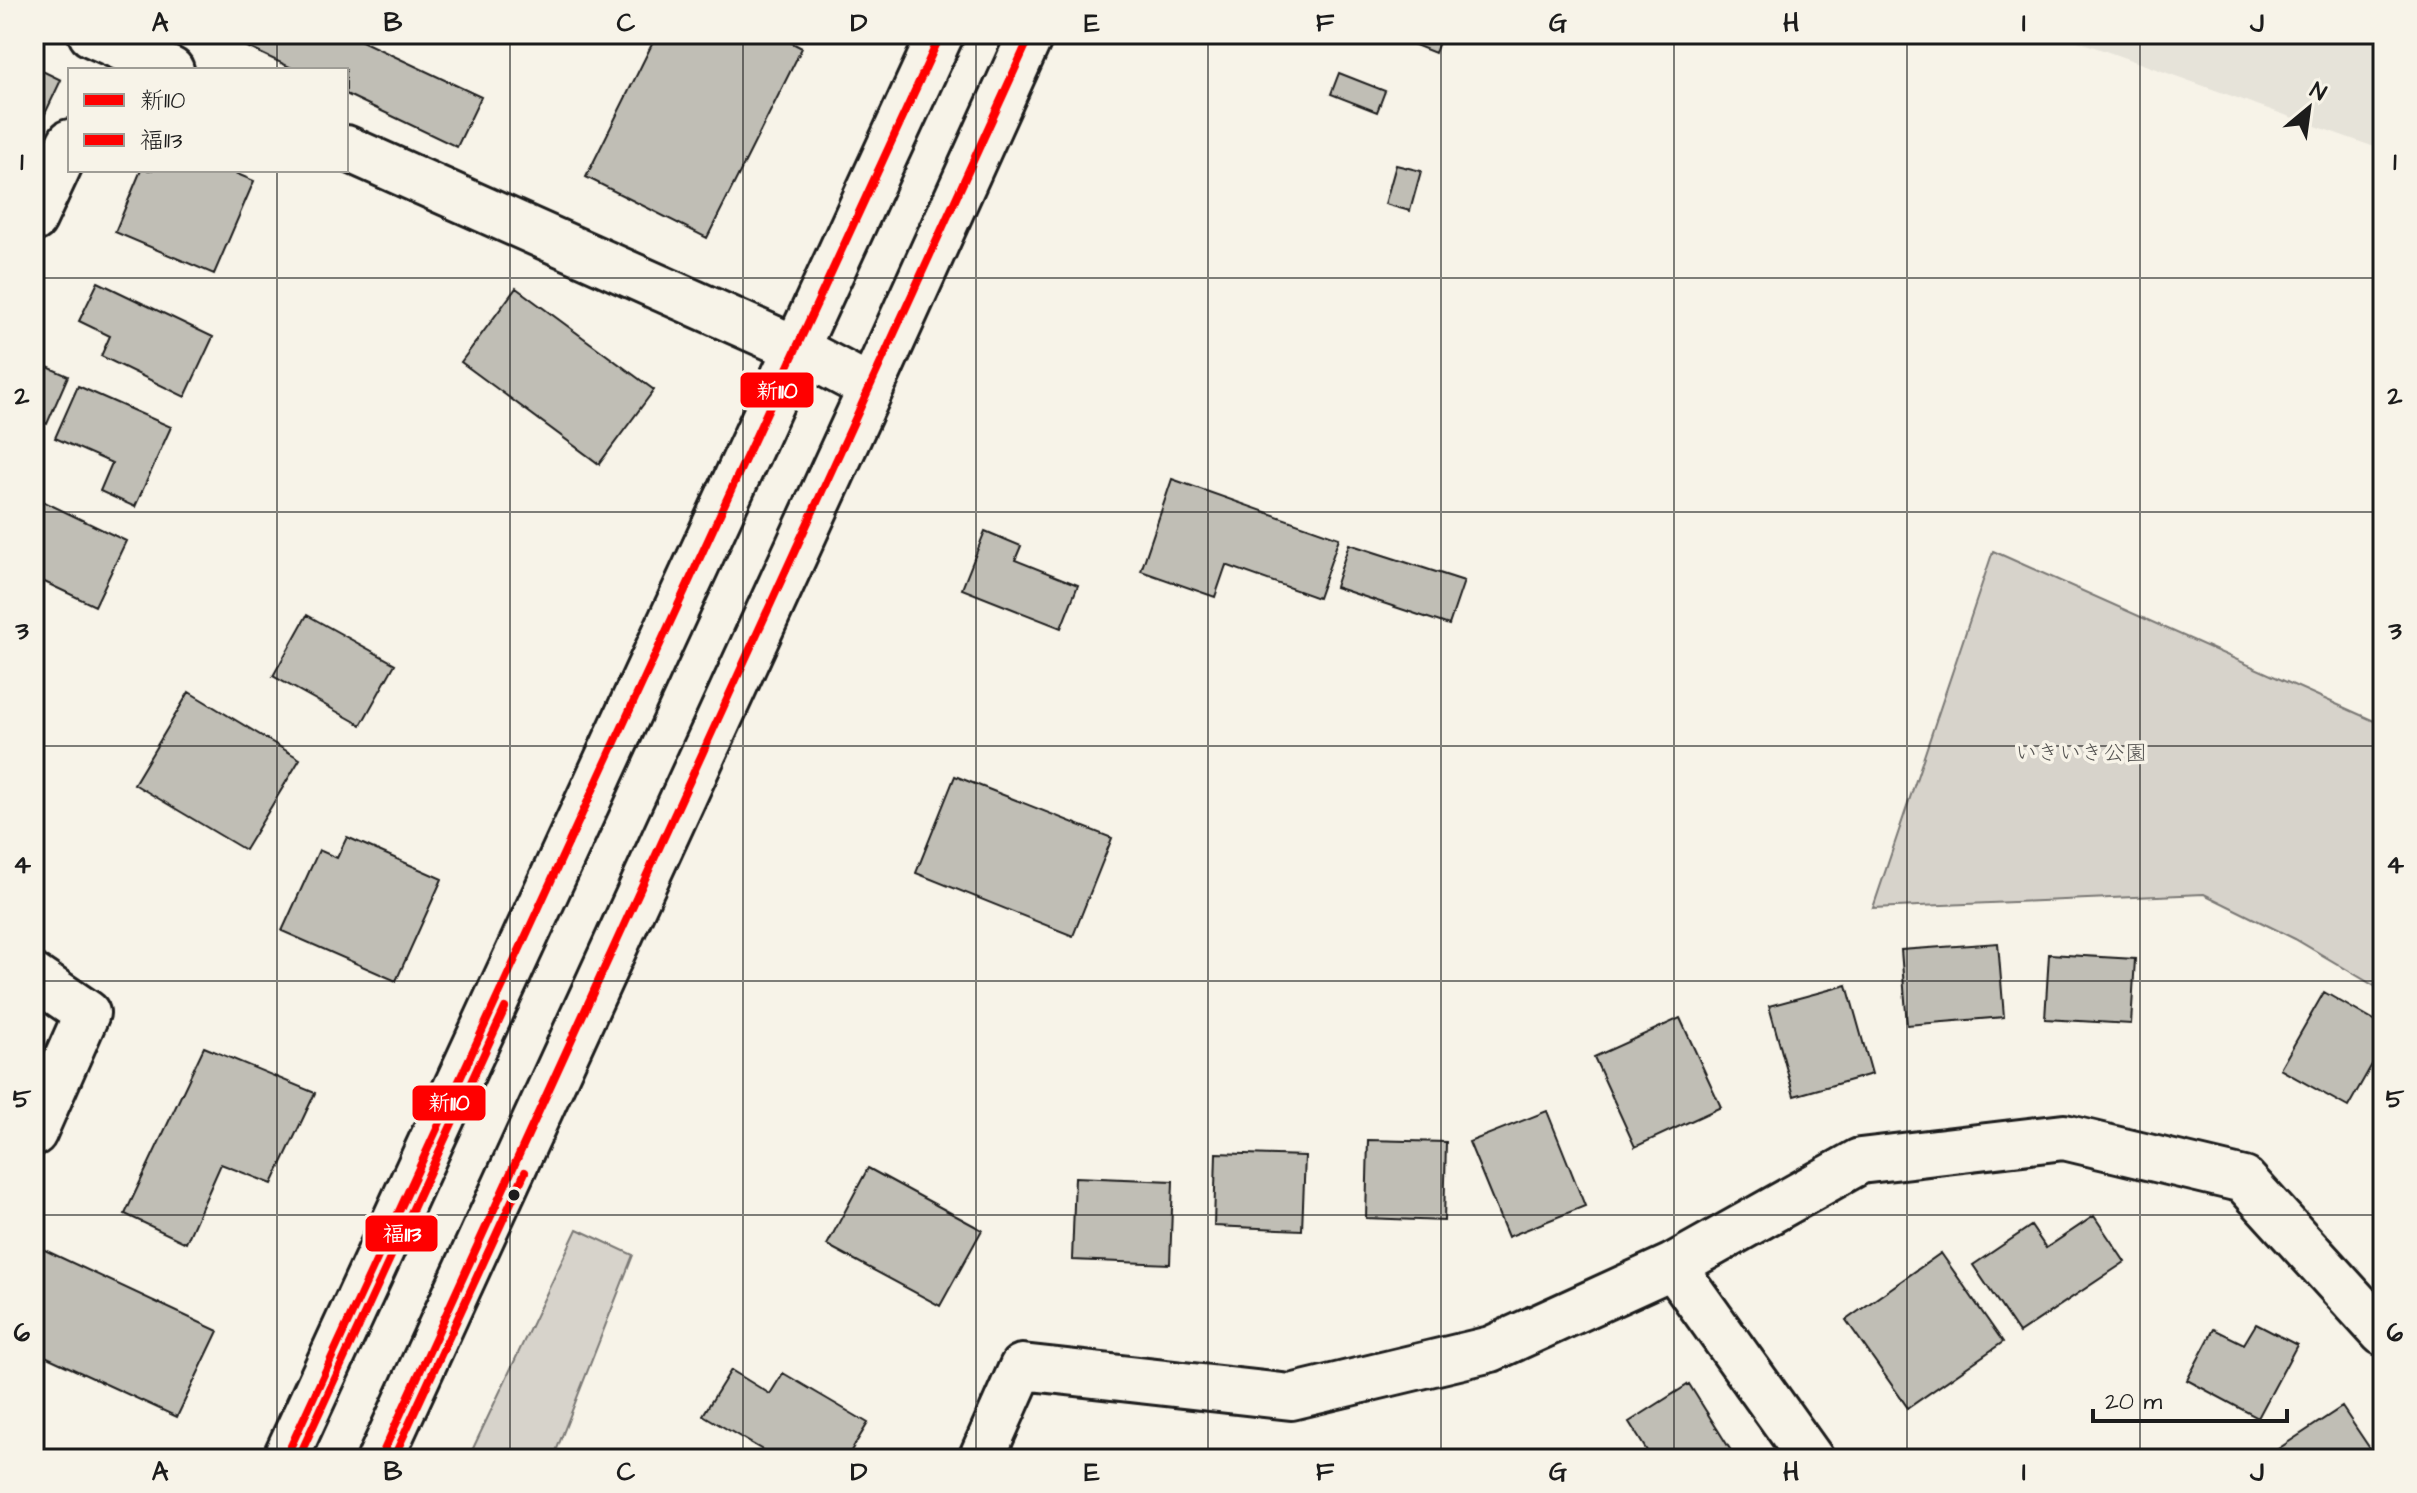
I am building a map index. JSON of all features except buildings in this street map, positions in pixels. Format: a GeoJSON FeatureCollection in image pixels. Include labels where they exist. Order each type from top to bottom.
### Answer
{"type":"FeatureCollection","features":[{"type":"Feature","properties":{"kind":"street"},"geometry":{"type":"LineString","coordinates":[[285,1459],[941,34]]}},
{"type":"Feature","properties":{"kind":"street"},"geometry":{"type":"LineString","coordinates":[[380,1459],[1031,34]]}},
{"type":"Feature","properties":{"kind":"street"},"geometry":{"type":"LineString","coordinates":[[103,50],[164,68]]}},
{"type":"Feature","properties":{"kind":"street"},"geometry":{"type":"LineString","coordinates":[[34,219],[68,146]]}},
{"type":"Feature","properties":{"kind":"street"},"geometry":{"type":"LineString","coordinates":[[348,149],[795,348],[871,388]]}},
{"type":"Feature","properties":{"kind":"street"},"geometry":{"type":"LineString","coordinates":[[34,977],[87,1013],[34,1133]]}},
{"type":"Feature","properties":{"kind":"street"},"geometry":{"type":"LineString","coordinates":[[981,1459],[1022,1367],[1291,1397],[1491,1349],[1673,1266],[1860,1161],[2064,1137],[2244,1180],[2383,1333]]}},
{"type":"Feature","properties":{"kind":"street"},"geometry":{"type":"LineString","coordinates":[[1673,1266],[1811,1459]]}},
{"type":"Feature","properties":{"kind":"shaded area"},"geometry":{"type":"Polygon","coordinates":[[[2058,34],[2383,34],[2383,150],[2058,34]]]}},
{"type":"Feature","properties":{"kind":"green space","name":"いきいき公園"},"geometry":{"type":"Polygon","coordinates":[[[1993,551],[2383,725],[2383,991],[2295,939],[2204,894],[1873,908],[1993,551]]]}},
{"type":"Feature","properties":{"kind":"green space"},"geometry":{"type":"Polygon","coordinates":[[[577,1229],[633,1255],[553,1459],[468,1459],[577,1229]]]}},
{"type":"Feature","properties":{"kind":"transit line","name":"新110"},"geometry":{"type":"LineString","coordinates":[[285,1459],[941,34]]}},
{"type":"Feature","properties":{"kind":"transit line","name":"新110"},"geometry":{"type":"LineString","coordinates":[[380,1459],[1031,34]]}},
{"type":"Feature","properties":{"kind":"transit line","name":"福113"},"geometry":{"type":"LineString","coordinates":[[298,1459],[505,1008]]}},
{"type":"Feature","properties":{"kind":"transit line","name":"福113"},"geometry":{"type":"LineString","coordinates":[[393,1459],[525,1172]]}}]}
